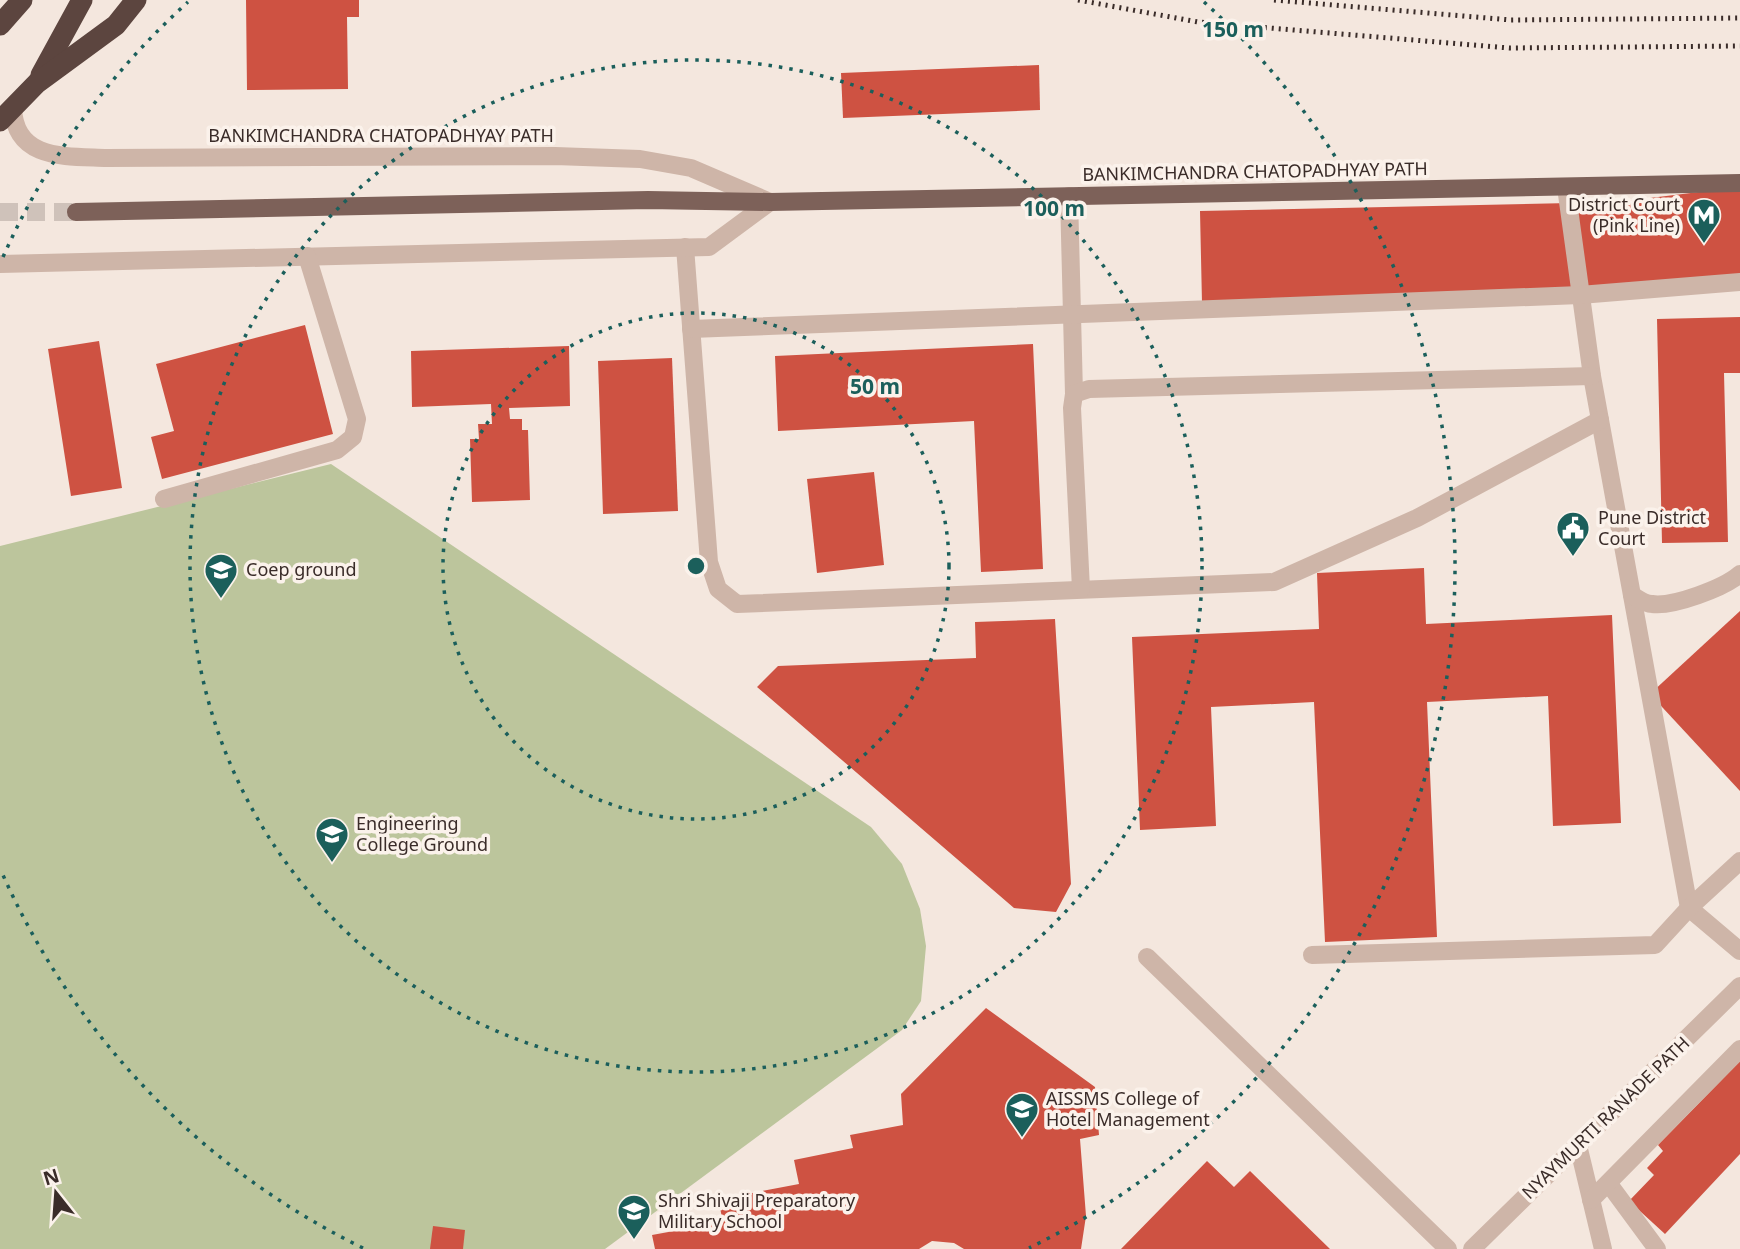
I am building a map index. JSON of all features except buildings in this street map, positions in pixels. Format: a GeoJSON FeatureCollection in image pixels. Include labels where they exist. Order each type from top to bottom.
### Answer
{"type":"FeatureCollection","features":[{"type":"Feature","properties":{"kind":"highway"},"geometry":{"type":"LineString","coordinates":[[0,25],[22,0]]}},
{"type":"Feature","properties":{"kind":"highway"},"geometry":{"type":"LineString","coordinates":[[37,83],[82,0]]}},
{"type":"Feature","properties":{"kind":"highway"},"geometry":{"type":"LineString","coordinates":[[6,114],[37,83],[116,25],[136,0]]}},
{"type":"Feature","properties":{"kind":"main road","name":"BANKIMCHANDRA CHATOPADHYAY PATH"},"geometry":{"type":"LineString","coordinates":[[771,202],[1740,183]]}},
{"type":"Feature","properties":{"kind":"main road"},"geometry":{"type":"LineString","coordinates":[[76,212],[635,200],[771,202]]}},
{"type":"Feature","properties":{"kind":"street","name":"BANKIMCHANDRA CHATOPADHYAY PATH"},"geometry":{"type":"LineString","coordinates":[[6,114],[13,121],[22,139],[45,153],[107,158],[555,156],[640,159],[691,168],[771,202]]}},
{"type":"Feature","properties":{"kind":"street"},"geometry":{"type":"LineString","coordinates":[[1566,187],[1592,376],[1689,908],[1740,951]]}},
{"type":"Feature","properties":{"kind":"street"},"geometry":{"type":"LineString","coordinates":[[1069,196],[1074,394],[1072,408],[1081,589]]}},
{"type":"Feature","properties":{"kind":"street"},"geometry":{"type":"LineString","coordinates":[[0,264],[709,247],[771,202]]}},
{"type":"Feature","properties":{"kind":"street"},"geometry":{"type":"LineString","coordinates":[[685,247],[709,562],[718,589],[737,604],[1274,582],[1417,518],[1600,420]]}},
{"type":"Feature","properties":{"kind":"street"},"geometry":{"type":"LineString","coordinates":[[164,499],[337,450],[353,438],[357,419],[307,256]]}},
{"type":"Feature","properties":{"kind":"street"},"geometry":{"type":"LineString","coordinates":[[691,329],[1580,295],[1740,282]]}},
{"type":"Feature","properties":{"kind":"street"},"geometry":{"type":"LineString","coordinates":[[1074,394],[1102,389],[1592,376]]}},
{"type":"Feature","properties":{"kind":"street"},"geometry":{"type":"LineString","coordinates":[[1632,595],[1651,605],[1704,594],[1740,574]]}},
{"type":"Feature","properties":{"kind":"street"},"geometry":{"type":"LineString","coordinates":[[1312,955],[1655,945],[1689,908],[1740,861]]}},
{"type":"Feature","properties":{"kind":"street"},"geometry":{"type":"LineString","coordinates":[[1147,957],[1448,1249]]}},
{"type":"Feature","properties":{"kind":"street","name":"NYAYMURTI RANADE PATH"},"geometry":{"type":"LineString","coordinates":[[1472,1249],[1740,986]]}},
{"type":"Feature","properties":{"kind":"street"},"geometry":{"type":"LineString","coordinates":[[1591,1200],[1740,1049]]}},
{"type":"Feature","properties":{"kind":"street"},"geometry":{"type":"LineString","coordinates":[[1578,1144],[1603,1249]]}},
{"type":"Feature","properties":{"kind":"street"},"geometry":{"type":"LineString","coordinates":[[1609,1184],[1657,1249]]}},
{"type":"Feature","properties":{"kind":"green space"},"geometry":{"type":"Polygon","coordinates":[[[331,464],[871,827],[902,864],[920,909],[926,946],[921,1001],[902,1030],[605,1249],[0,1249],[0,546],[331,464]]]}},
{"type":"Feature","properties":{"kind":"tunnel"},"geometry":{"type":"LineString","coordinates":[[0,212],[76,212]]}},
{"type":"Feature","properties":{"kind":"railway"},"geometry":{"type":"LineString","coordinates":[[1078,0],[1198,22],[1509,48],[1740,46]]}},
{"type":"Feature","properties":{"kind":"railway"},"geometry":{"type":"LineString","coordinates":[[1274,0],[1511,20],[1740,18]]}},
{"type":"Feature","properties":{"kind":"place","name":"District Court (Pink Line)"},"geometry":{"type":"Point","coordinates":[1704,245]}},
{"type":"Feature","properties":{"kind":"place","name":"Pune District Court"},"geometry":{"type":"Point","coordinates":[1573,558]}},
{"type":"Feature","properties":{"kind":"place","name":"Coep ground"},"geometry":{"type":"Point","coordinates":[221,600]}},
{"type":"Feature","properties":{"kind":"place","name":"Engineering College Ground"},"geometry":{"type":"Point","coordinates":[332,864]}},
{"type":"Feature","properties":{"kind":"place","name":"AISSMS College of Hotel Management"},"geometry":{"type":"Point","coordinates":[1022,1139]}},
{"type":"Feature","properties":{"kind":"place","name":"Shri Shivaji Preparatory Military School"},"geometry":{"type":"Point","coordinates":[634,1241]}}]}
